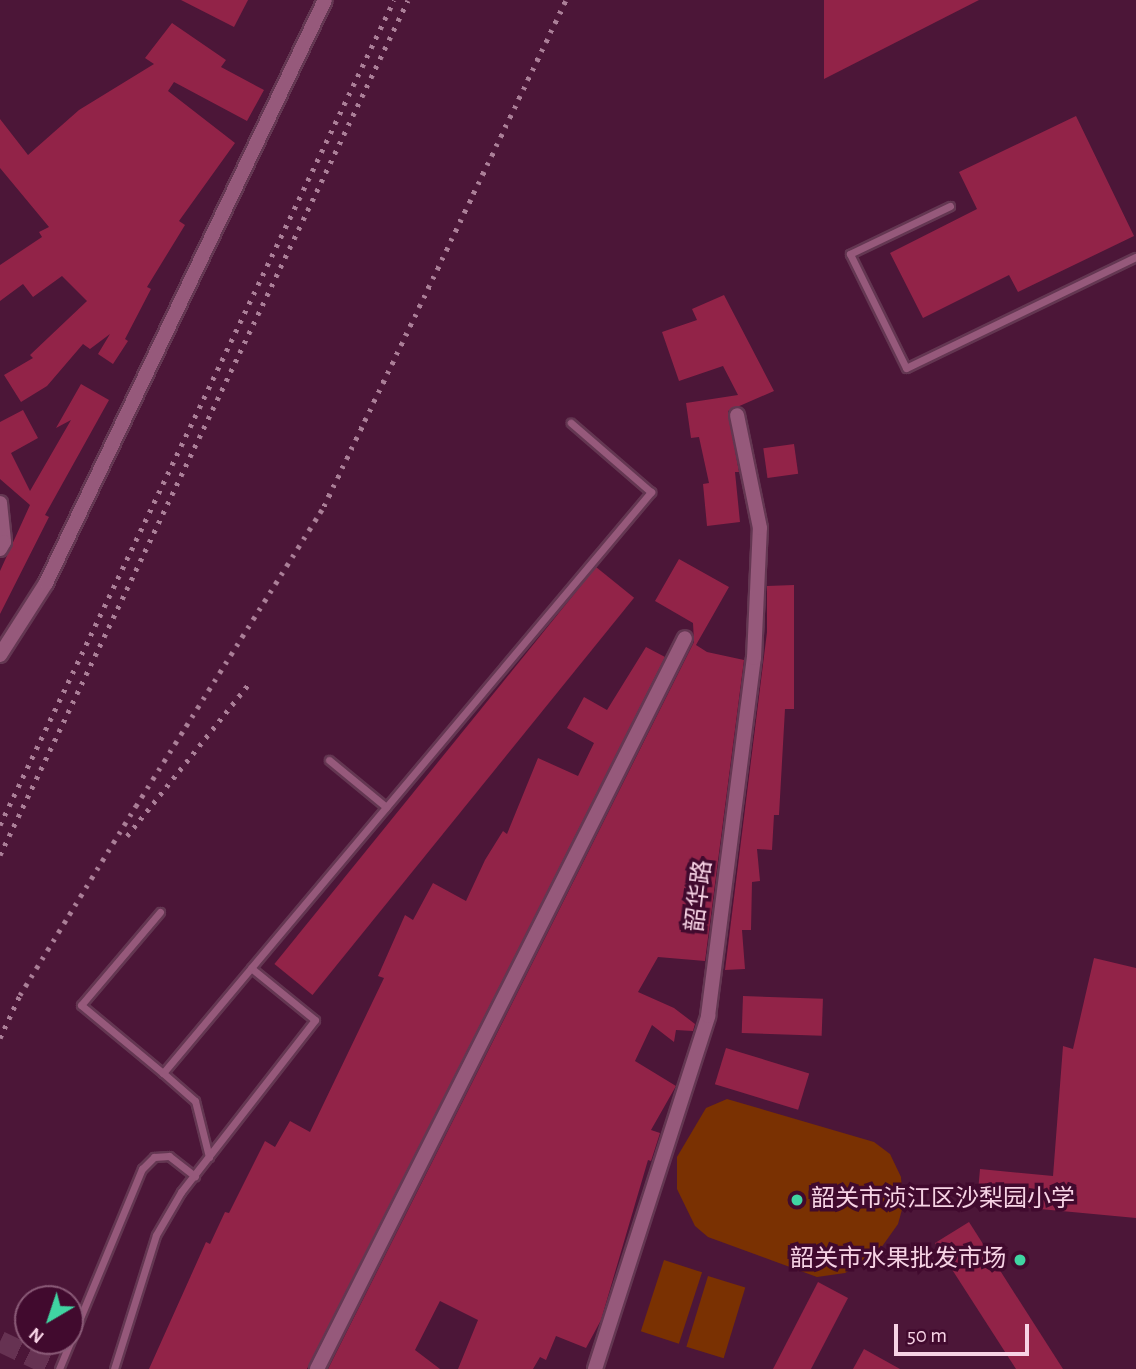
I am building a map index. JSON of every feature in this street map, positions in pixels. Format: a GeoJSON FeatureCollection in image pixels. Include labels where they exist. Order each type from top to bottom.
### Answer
{"type":"FeatureCollection","features":[{"type":"Feature","properties":{"kind":"street"},"geometry":{"type":"LineString","coordinates":[[0,655],[46,583],[325,0]]}},
{"type":"Feature","properties":{"kind":"street","name":"韶华路"},"geometry":{"type":"LineString","coordinates":[[595,1369],[708,1016],[754,659],[760,528],[737,415]]}},
{"type":"Feature","properties":{"kind":"street"},"geometry":{"type":"LineString","coordinates":[[0,503],[4,542],[0,549]]}},
{"type":"Feature","properties":{"kind":"street"},"geometry":{"type":"LineString","coordinates":[[317,1369],[685,638]]}},
{"type":"Feature","properties":{"kind":"lane"},"geometry":{"type":"LineString","coordinates":[[950,206],[850,254],[906,368],[1136,257]]}},
{"type":"Feature","properties":{"kind":"lane"},"geometry":{"type":"LineString","coordinates":[[163,1073],[651,492],[571,424]]}},
{"type":"Feature","properties":{"kind":"lane"},"geometry":{"type":"LineString","coordinates":[[329,760],[386,807]]}},
{"type":"Feature","properties":{"kind":"lane"},"geometry":{"type":"LineString","coordinates":[[160,912],[81,1006],[195,1101],[209,1157]]}},
{"type":"Feature","properties":{"kind":"lane"},"geometry":{"type":"LineString","coordinates":[[114,1369],[156,1235],[195,1175],[315,1020],[251,968]]}},
{"type":"Feature","properties":{"kind":"lane"},"geometry":{"type":"LineString","coordinates":[[59,1369],[142,1169],[154,1157],[169,1156],[195,1175]]}},
{"type":"Feature","properties":{"kind":"shaded area"},"geometry":{"type":"Polygon","coordinates":[[[727,1099],[874,1142],[890,1154],[901,1177],[903,1206],[898,1224],[876,1255],[845,1273],[817,1277],[708,1237],[695,1226],[677,1189],[677,1157],[706,1108],[727,1099]]]}},
{"type":"Feature","properties":{"kind":"shaded area"},"geometry":{"type":"Polygon","coordinates":[[[664,1260],[702,1272],[679,1344],[641,1331],[664,1260]]]}},
{"type":"Feature","properties":{"kind":"shaded area"},"geometry":{"type":"Polygon","coordinates":[[[708,1276],[745,1287],[724,1358],[686,1347],[708,1276]]]}},
{"type":"Feature","properties":{"kind":"building"},"geometry":{"type":"Polygon","coordinates":[[[181,0],[248,0],[234,27],[181,0]]]}},
{"type":"Feature","properties":{"kind":"building"},"geometry":{"type":"Polygon","coordinates":[[[824,0],[979,0],[824,79],[824,0]]]}},
{"type":"Feature","properties":{"kind":"building"},"geometry":{"type":"Polygon","coordinates":[[[172,23],[226,60],[221,67],[264,90],[247,121],[174,82],[168,91],[235,143],[179,221],[185,225],[147,287],[151,289],[125,339],[128,341],[113,364],[98,354],[110,334],[90,349],[83,344],[47,386],[21,402],[4,375],[33,358],[30,355],[87,301],[62,276],[33,297],[23,284],[0,301],[0,265],[42,237],[39,232],[49,227],[0,168],[0,119],[28,155],[79,110],[154,64],[145,58],[172,23]]]}},
{"type":"Feature","properties":{"kind":"building"},"geometry":{"type":"Polygon","coordinates":[[[1076,116],[1134,236],[1018,292],[1009,275],[923,318],[890,253],[977,209],[959,172],[1076,116]]]}},
{"type":"Feature","properties":{"kind":"building"},"geometry":{"type":"Polygon","coordinates":[[[724,295],[774,391],[728,411],[739,472],[735,472],[740,522],[707,526],[703,484],[709,483],[699,437],[691,438],[686,403],[738,395],[723,366],[679,381],[662,332],[697,320],[692,309],[724,295]]]}},
{"type":"Feature","properties":{"kind":"building"},"geometry":{"type":"Polygon","coordinates":[[[81,384],[109,400],[45,515],[49,517],[0,614],[0,571],[30,505],[0,479],[0,422],[23,410],[38,438],[11,453],[30,491],[71,420],[56,428],[81,384]]]}},
{"type":"Feature","properties":{"kind":"building"},"geometry":{"type":"Polygon","coordinates":[[[794,444],[798,474],[767,478],[763,448],[794,444]]]}},
{"type":"Feature","properties":{"kind":"building"},"geometry":{"type":"Polygon","coordinates":[[[679,559],[729,587],[696,645],[707,652],[744,660],[705,961],[658,957],[638,992],[674,1008],[695,1024],[693,1031],[676,1030],[674,1042],[652,1025],[635,1061],[676,1086],[651,1130],[660,1133],[651,1161],[648,1160],[601,1320],[586,1348],[556,1336],[546,1360],[540,1357],[533,1369],[458,1369],[478,1320],[440,1301],[415,1350],[440,1369],[328,1369],[694,642],[693,623],[655,601],[679,559]]]}},
{"type":"Feature","properties":{"kind":"building"},"geometry":{"type":"Polygon","coordinates":[[[596,567],[634,598],[312,995],[274,964],[596,567]]]}},
{"type":"Feature","properties":{"kind":"building"},"geometry":{"type":"Polygon","coordinates":[[[794,585],[794,709],[785,709],[779,815],[774,815],[772,850],[757,849],[760,881],[752,882],[751,930],[742,930],[745,969],[725,970],[767,632],[767,586],[794,585]]]}},
{"type":"Feature","properties":{"kind":"building"},"geometry":{"type":"Polygon","coordinates":[[[646,647],[665,657],[307,1369],[149,1369],[206,1242],[210,1244],[225,1212],[229,1213],[265,1141],[275,1147],[290,1121],[310,1132],[384,978],[378,976],[405,915],[413,920],[433,883],[466,901],[485,860],[503,831],[507,834],[538,758],[578,776],[594,743],[567,728],[584,697],[607,710],[646,647]]]}},
{"type":"Feature","properties":{"kind":"building"},"geometry":{"type":"Polygon","coordinates":[[[1094,958],[1136,968],[1136,1218],[977,1203],[980,1169],[1053,1176],[1063,1046],[1073,1049],[1094,958]]]}},
{"type":"Feature","properties":{"kind":"building"},"geometry":{"type":"Polygon","coordinates":[[[743,996],[823,999],[822,1036],[742,1033],[743,996]]]}},
{"type":"Feature","properties":{"kind":"building"},"geometry":{"type":"Polygon","coordinates":[[[726,1048],[809,1073],[798,1110],[715,1084],[726,1048]]]}},
{"type":"Feature","properties":{"kind":"building"},"geometry":{"type":"Polygon","coordinates":[[[969,1222],[1063,1369],[1016,1369],[935,1243],[969,1222]]]}},
{"type":"Feature","properties":{"kind":"building"},"geometry":{"type":"Polygon","coordinates":[[[818,1282],[848,1298],[811,1369],[773,1369],[818,1282]]]}},
{"type":"Feature","properties":{"kind":"building"},"geometry":{"type":"Polygon","coordinates":[[[864,1349],[900,1369],[853,1369],[864,1349]]]}},
{"type":"Feature","properties":{"kind":"tunnel"},"geometry":{"type":"LineString","coordinates":[[0,1341],[59,1369]]}},
{"type":"Feature","properties":{"kind":"railway"},"geometry":{"type":"LineString","coordinates":[[0,825],[394,0]]}},
{"type":"Feature","properties":{"kind":"railway"},"geometry":{"type":"LineString","coordinates":[[0,855],[408,0]]}},
{"type":"Feature","properties":{"kind":"railway"},"geometry":{"type":"LineString","coordinates":[[0,1038],[20,995],[324,506],[566,0]]}},
{"type":"Feature","properties":{"kind":"railway"},"geometry":{"type":"LineString","coordinates":[[127,836],[248,685]]}},
{"type":"Feature","properties":{"kind":"place","name":"韶关市浈江区沙梨园小学"},"geometry":{"type":"Point","coordinates":[797,1200]}},
{"type":"Feature","properties":{"kind":"place","name":"韶关市水果批发市场"},"geometry":{"type":"Point","coordinates":[1020,1260]}}]}
